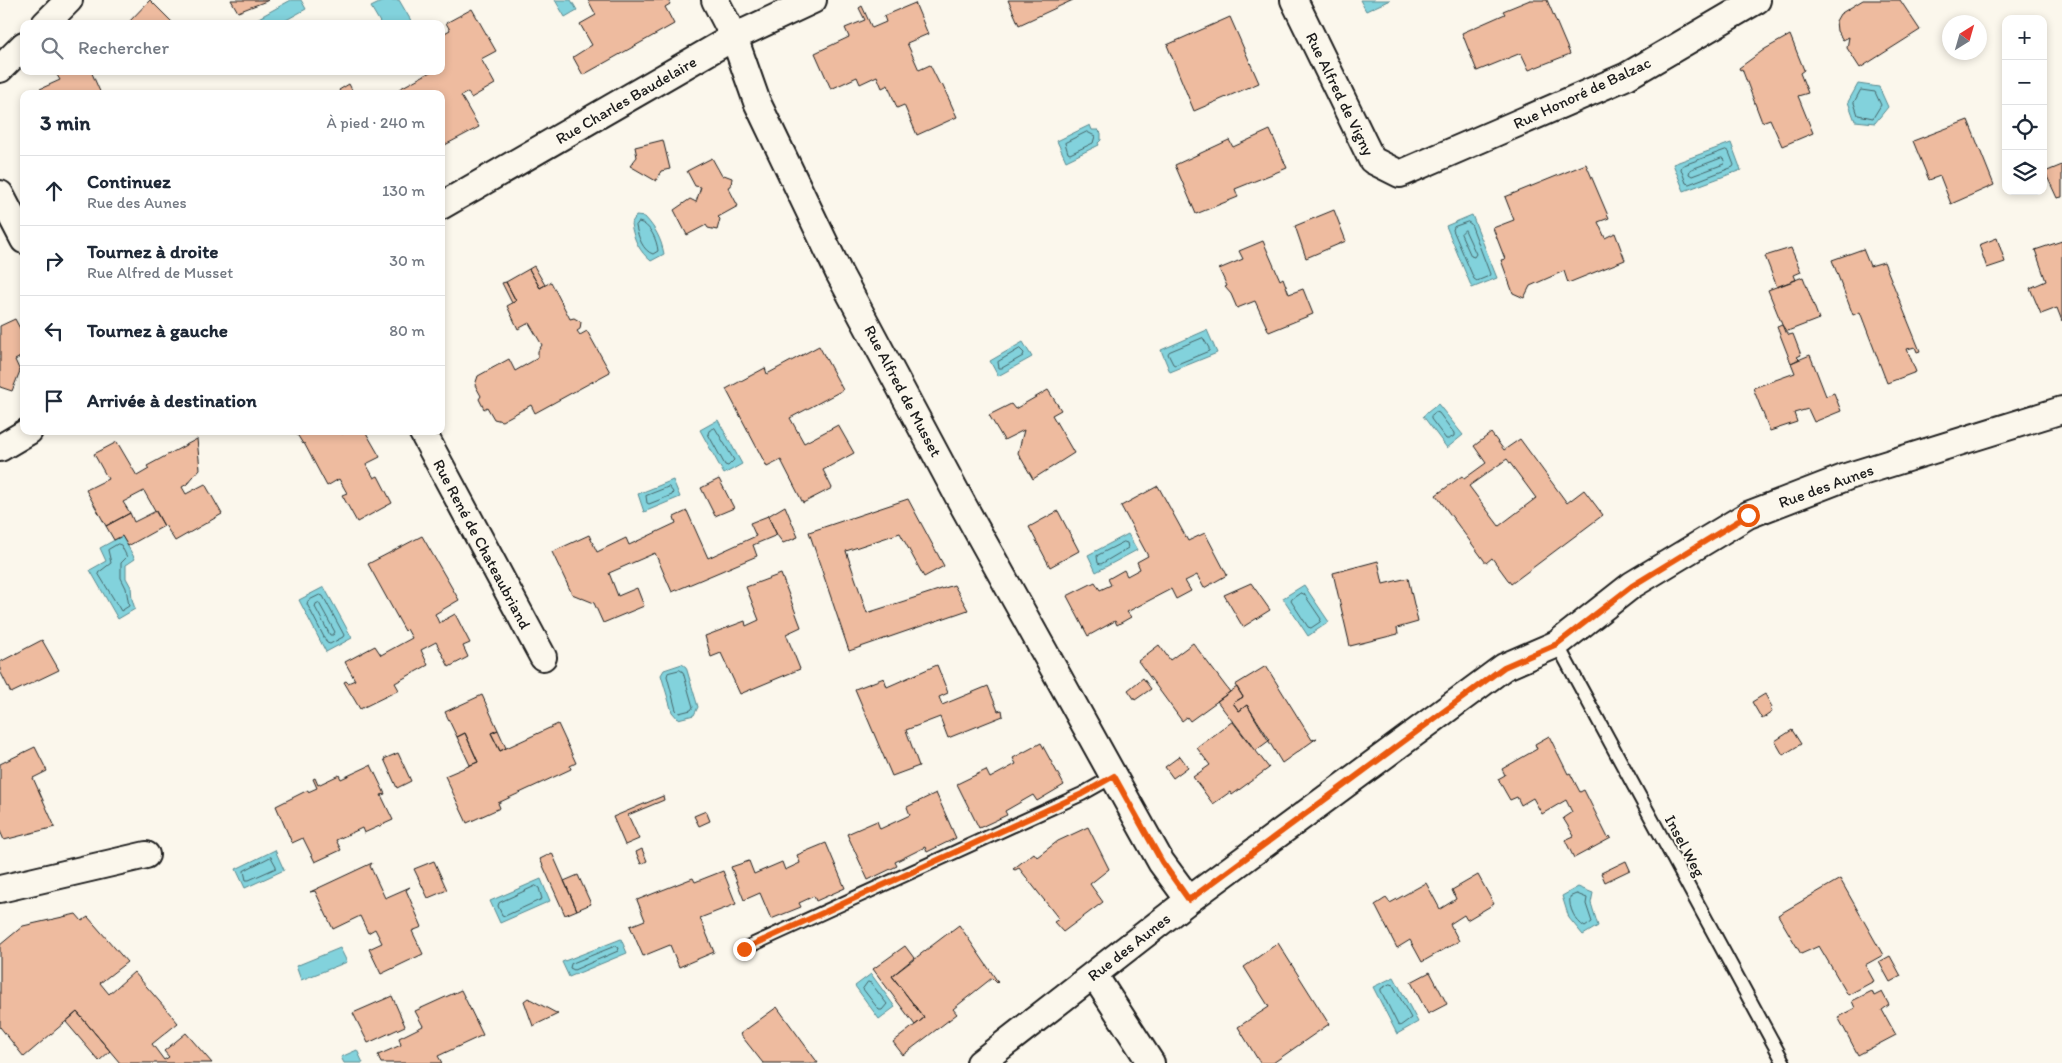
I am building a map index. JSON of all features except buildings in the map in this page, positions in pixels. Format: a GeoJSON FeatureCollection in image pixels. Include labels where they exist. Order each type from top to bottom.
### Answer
{"type":"FeatureCollection","features":[{"type":"Feature","properties":{"kind":"street"},"geometry":{"type":"LineString","coordinates":[[49,20],[69,0]]}},
{"type":"Feature","properties":{"kind":"street","name":"Rue Alfred de Musset"},"geometry":{"type":"LineString","coordinates":[[715,0],[734,37],[757,102],[839,273],[964,507],[1162,862],[1189,900]]}},
{"type":"Feature","properties":{"kind":"street","name":"Rue Charles Baudelaire"},"geometry":{"type":"LineString","coordinates":[[445,204],[734,37],[813,0]]}},
{"type":"Feature","properties":{"kind":"street","name":"Rue Alfred de Vigny"},"geometry":{"type":"LineString","coordinates":[[1294,0],[1372,160],[1400,174]]}},
{"type":"Feature","properties":{"kind":"street","name":"Rue Honoré de Balzac"},"geometry":{"type":"LineString","coordinates":[[1400,174],[1626,76],[1757,0]]}},
{"type":"Feature","properties":{"kind":"street"},"geometry":{"type":"LineString","coordinates":[[0,69],[20,49]]}},
{"type":"Feature","properties":{"kind":"street"},"geometry":{"type":"LineString","coordinates":[[0,194],[20,232]]}},
{"type":"Feature","properties":{"kind":"street","name":"Rue des Aunes"},"geometry":{"type":"LineString","coordinates":[[980,1063],[1189,900],[1504,667],[1557,644],[1632,586],[1748,515],[1849,476],[2062,410]]}},
{"type":"Feature","properties":{"kind":"street"},"geometry":{"type":"LineString","coordinates":[[0,448],[22,435]]}},
{"type":"Feature","properties":{"kind":"street","name":"Rue René de Chateaubriand"},"geometry":{"type":"LineString","coordinates":[[424,435],[543,657]]}},
{"type":"Feature","properties":{"kind":"street"},"geometry":{"type":"LineString","coordinates":[[0,889],[146,855]]}},
{"type":"Feature","properties":{"kind":"street"},"geometry":{"type":"LineString","coordinates":[[1094,975],[1151,1063]]}},
{"type":"Feature","properties":{"kind":"lane","name":"Insel Weg"},"geometry":{"type":"LineString","coordinates":[[1557,644],[1784,1063]]}},
{"type":"Feature","properties":{"kind":"lane"},"geometry":{"type":"LineString","coordinates":[[744,949],[1082,794],[1114,776]]}},
{"type":"Feature","properties":{"kind":"water"},"geometry":{"type":"Polygon","coordinates":[[[291,0],[301,0],[306,9],[286,20],[255,20],[291,0]]]}},
{"type":"Feature","properties":{"kind":"water"},"geometry":{"type":"Polygon","coordinates":[[[385,0],[399,0],[411,20],[379,20],[371,7],[385,0]]]}},
{"type":"Feature","properties":{"kind":"water"},"geometry":{"type":"Polygon","coordinates":[[[555,0],[571,0],[577,10],[565,17],[555,0]]]}},
{"type":"Feature","properties":{"kind":"water"},"geometry":{"type":"Polygon","coordinates":[[[1360,0],[1390,0],[1366,11],[1360,0]]]}},
{"type":"Feature","properties":{"kind":"water"},"geometry":{"type":"Polygon","coordinates":[[[1858,84],[1879,87],[1888,107],[1875,123],[1855,121],[1848,102],[1858,84]]]}},
{"type":"Feature","properties":{"kind":"water"},"geometry":{"type":"Polygon","coordinates":[[[1090,125],[1092,130],[1098,130],[1101,133],[1099,145],[1066,161],[1057,141],[1090,125]]]}},
{"type":"Feature","properties":{"kind":"water"},"geometry":{"type":"Polygon","coordinates":[[[1731,143],[1741,170],[1684,191],[1673,164],[1731,143]]]}},
{"type":"Feature","properties":{"kind":"water"},"geometry":{"type":"Polygon","coordinates":[[[1472,215],[1497,278],[1472,288],[1446,226],[1472,215]]]}},
{"type":"Feature","properties":{"kind":"water"},"geometry":{"type":"Polygon","coordinates":[[[636,216],[645,217],[655,229],[661,243],[664,254],[651,261],[640,249],[634,235],[631,224],[636,216]]]}},
{"type":"Feature","properties":{"kind":"water"},"geometry":{"type":"Polygon","coordinates":[[[1207,330],[1217,353],[1170,372],[1161,350],[1207,330]]]}},
{"type":"Feature","properties":{"kind":"water"},"geometry":{"type":"Polygon","coordinates":[[[1023,342],[1032,357],[998,376],[990,361],[1023,342]]]}},
{"type":"Feature","properties":{"kind":"water"},"geometry":{"type":"Polygon","coordinates":[[[1438,404],[1463,435],[1447,448],[1423,416],[1438,404]]]}},
{"type":"Feature","properties":{"kind":"water"},"geometry":{"type":"Polygon","coordinates":[[[718,420],[742,464],[724,474],[700,430],[718,420]]]}},
{"type":"Feature","properties":{"kind":"water"},"geometry":{"type":"Polygon","coordinates":[[[673,480],[680,497],[644,512],[638,494],[673,480]]]}},
{"type":"Feature","properties":{"kind":"water"},"geometry":{"type":"Polygon","coordinates":[[[1128,534],[1137,550],[1096,572],[1088,555],[1128,534]]]}},
{"type":"Feature","properties":{"kind":"water"},"geometry":{"type":"Polygon","coordinates":[[[122,536],[135,559],[126,565],[126,578],[131,587],[135,609],[118,619],[90,570],[106,561],[100,548],[122,536]]]}},
{"type":"Feature","properties":{"kind":"water"},"geometry":{"type":"Polygon","coordinates":[[[1304,585],[1329,622],[1308,636],[1283,598],[1304,585]]]}},
{"type":"Feature","properties":{"kind":"water"},"geometry":{"type":"Polygon","coordinates":[[[324,587],[352,638],[326,652],[299,600],[324,587]]]}},
{"type":"Feature","properties":{"kind":"water"},"geometry":{"type":"Polygon","coordinates":[[[682,664],[686,667],[698,707],[694,715],[678,719],[672,712],[661,675],[664,670],[682,664]]]}},
{"type":"Feature","properties":{"kind":"water"},"geometry":{"type":"Polygon","coordinates":[[[275,850],[284,870],[245,888],[236,869],[275,850]]]}},
{"type":"Feature","properties":{"kind":"water"},"geometry":{"type":"Polygon","coordinates":[[[541,879],[550,901],[500,923],[490,901],[541,879]]]}},
{"type":"Feature","properties":{"kind":"water"},"geometry":{"type":"Polygon","coordinates":[[[1578,887],[1593,893],[1591,903],[1598,926],[1583,935],[1569,918],[1562,896],[1578,887]]]}},
{"type":"Feature","properties":{"kind":"water"},"geometry":{"type":"Polygon","coordinates":[[[621,939],[627,953],[569,977],[562,962],[621,939]]]}},
{"type":"Feature","properties":{"kind":"water"},"geometry":{"type":"Polygon","coordinates":[[[340,948],[347,962],[301,980],[296,966],[340,948]]]}},
{"type":"Feature","properties":{"kind":"water"},"geometry":{"type":"Polygon","coordinates":[[[871,974],[895,1007],[879,1019],[855,986],[871,974]]]}},
{"type":"Feature","properties":{"kind":"water"},"geometry":{"type":"Polygon","coordinates":[[[1394,977],[1418,1022],[1397,1034],[1373,987],[1394,977]]]}},
{"type":"Feature","properties":{"kind":"water"},"geometry":{"type":"Polygon","coordinates":[[[357,1050],[363,1063],[344,1063],[341,1057],[357,1050]]]}},
{"type":"Feature","properties":{"kind":"route"},"geometry":{"type":"LineString","coordinates":[[744,949],[1082,794],[1114,776],[1162,862],[1189,900],[1504,667],[1557,644],[1632,586],[1748,515]]}}]}
